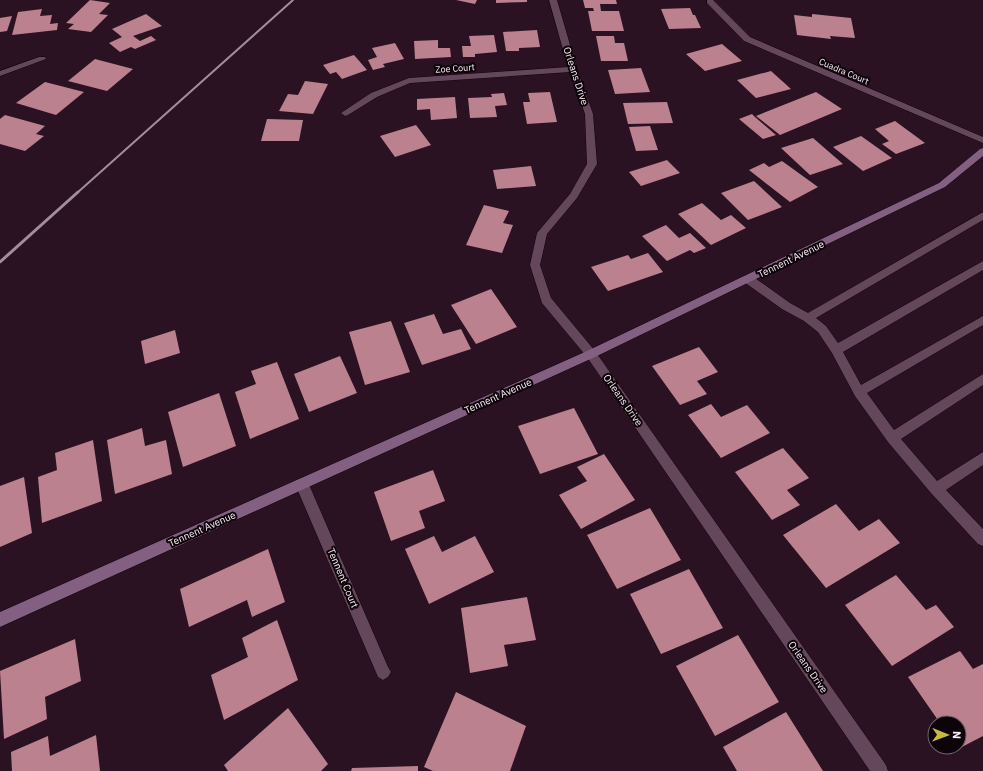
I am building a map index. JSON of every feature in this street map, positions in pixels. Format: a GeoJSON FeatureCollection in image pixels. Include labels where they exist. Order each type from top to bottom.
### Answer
{"type":"FeatureCollection","features":[{"type":"Feature","properties":{"kind":"street","name":"Orleans Drive"},"geometry":{"type":"LineString","coordinates":[[553,0],[573,69],[589,114],[592,164],[574,196],[542,233],[535,265],[546,300],[591,354],[880,771]]}},
{"type":"Feature","properties":{"kind":"street","name":"Cuadra Court"},"geometry":{"type":"LineString","coordinates":[[710,0],[747,39],[983,140]]}},
{"type":"Feature","properties":{"kind":"street"},"geometry":{"type":"LineString","coordinates":[[0,74],[42,59]]}},
{"type":"Feature","properties":{"kind":"street","name":"Zoe Court"},"geometry":{"type":"LineString","coordinates":[[345,113],[374,95],[409,81],[573,69]]}},
{"type":"Feature","properties":{"kind":"street","name":"Tennent Avenue"},"geometry":{"type":"LineString","coordinates":[[0,620],[591,354],[748,280],[942,185],[983,151]]}},
{"type":"Feature","properties":{"kind":"street"},"geometry":{"type":"LineString","coordinates":[[808,318],[983,215]]}},
{"type":"Feature","properties":{"kind":"street"},"geometry":{"type":"LineString","coordinates":[[836,350],[983,266]]}},
{"type":"Feature","properties":{"kind":"street"},"geometry":{"type":"LineString","coordinates":[[748,280],[786,306],[808,318],[822,329],[836,350],[859,392],[892,438],[936,489],[983,539]]}},
{"type":"Feature","properties":{"kind":"street"},"geometry":{"type":"LineString","coordinates":[[859,392],[983,320]]}},
{"type":"Feature","properties":{"kind":"street"},"geometry":{"type":"LineString","coordinates":[[892,438],[983,379]]}},
{"type":"Feature","properties":{"kind":"street"},"geometry":{"type":"LineString","coordinates":[[936,489],[983,458]]}},
{"type":"Feature","properties":{"kind":"street","name":"Tennent Court"},"geometry":{"type":"LineString","coordinates":[[302,484],[383,672]]}},
{"type":"Feature","properties":{"kind":"building"},"geometry":{"type":"Polygon","coordinates":[[[90,0],[110,3],[99,14],[108,15],[91,32],[68,29],[74,24],[66,23],[90,0]]]}},
{"type":"Feature","properties":{"kind":"building"},"geometry":{"type":"Polygon","coordinates":[[[456,0],[477,0],[475,4],[456,0]]]}},
{"type":"Feature","properties":{"kind":"building"},"geometry":{"type":"Polygon","coordinates":[[[496,0],[527,0],[527,2],[496,3],[496,0]]]}},
{"type":"Feature","properties":{"kind":"building"},"geometry":{"type":"Polygon","coordinates":[[[583,0],[616,0],[617,4],[600,4],[601,11],[619,11],[624,31],[592,31],[588,11],[594,11],[593,8],[585,8],[583,0]]]}},
{"type":"Feature","properties":{"kind":"building"},"geometry":{"type":"Polygon","coordinates":[[[690,8],[701,28],[669,29],[661,9],[690,8]]]}},
{"type":"Feature","properties":{"kind":"building"},"geometry":{"type":"Polygon","coordinates":[[[42,9],[40,16],[52,15],[50,24],[58,23],[57,30],[12,35],[18,12],[42,9]]]}},
{"type":"Feature","properties":{"kind":"building"},"geometry":{"type":"Polygon","coordinates":[[[146,14],[162,26],[133,36],[140,41],[151,36],[156,40],[135,49],[131,47],[120,52],[109,43],[122,37],[112,29],[146,14]]]}},
{"type":"Feature","properties":{"kind":"building"},"geometry":{"type":"Polygon","coordinates":[[[812,14],[851,18],[855,38],[830,36],[831,39],[797,35],[794,15],[812,17],[812,14]]]}},
{"type":"Feature","properties":{"kind":"building"},"geometry":{"type":"Polygon","coordinates":[[[12,16],[7,31],[0,32],[0,18],[12,16]]]}},
{"type":"Feature","properties":{"kind":"building"},"geometry":{"type":"Polygon","coordinates":[[[537,30],[540,47],[519,48],[519,51],[506,51],[503,32],[537,30]]]}},
{"type":"Feature","properties":{"kind":"building"},"geometry":{"type":"Polygon","coordinates":[[[494,35],[497,52],[475,54],[475,57],[463,57],[462,46],[471,46],[469,36],[494,35]]]}},
{"type":"Feature","properties":{"kind":"building"},"geometry":{"type":"Polygon","coordinates":[[[596,36],[614,36],[615,43],[624,43],[628,61],[601,61],[596,36]]]}},
{"type":"Feature","properties":{"kind":"building"},"geometry":{"type":"Polygon","coordinates":[[[438,40],[438,48],[450,48],[451,57],[415,59],[414,41],[438,40]]]}},
{"type":"Feature","properties":{"kind":"building"},"geometry":{"type":"Polygon","coordinates":[[[395,43],[404,59],[383,64],[385,67],[373,70],[368,60],[377,57],[372,48],[395,43]]]}},
{"type":"Feature","properties":{"kind":"building"},"geometry":{"type":"Polygon","coordinates":[[[722,44],[742,61],[705,71],[686,54],[722,44]]]}},
{"type":"Feature","properties":{"kind":"building"},"geometry":{"type":"Polygon","coordinates":[[[354,55],[367,70],[342,79],[336,72],[330,74],[323,65],[354,55]]]}},
{"type":"Feature","properties":{"kind":"building"},"geometry":{"type":"Polygon","coordinates":[[[95,59],[133,69],[107,91],[68,81],[95,59]]]}},
{"type":"Feature","properties":{"kind":"building"},"geometry":{"type":"Polygon","coordinates":[[[641,68],[650,92],[615,94],[608,70],[641,68]]]}},
{"type":"Feature","properties":{"kind":"building"},"geometry":{"type":"Polygon","coordinates":[[[771,71],[791,89],[756,98],[737,80],[771,71]]]}},
{"type":"Feature","properties":{"kind":"building"},"geometry":{"type":"Polygon","coordinates":[[[305,81],[328,84],[313,114],[279,111],[288,94],[298,95],[305,81]]]}},
{"type":"Feature","properties":{"kind":"building"},"geometry":{"type":"Polygon","coordinates":[[[45,82],[84,92],[56,115],[16,103],[45,82]]]}},
{"type":"Feature","properties":{"kind":"building"},"geometry":{"type":"Polygon","coordinates":[[[550,92],[557,122],[527,124],[523,102],[530,102],[528,93],[550,92]]]}},
{"type":"Feature","properties":{"kind":"building"},"geometry":{"type":"Polygon","coordinates":[[[816,92],[842,109],[780,135],[756,116],[816,92]]]}},
{"type":"Feature","properties":{"kind":"building"},"geometry":{"type":"Polygon","coordinates":[[[504,93],[507,105],[495,106],[497,117],[470,118],[468,98],[492,97],[491,94],[504,93]]]}},
{"type":"Feature","properties":{"kind":"building"},"geometry":{"type":"Polygon","coordinates":[[[455,97],[457,118],[431,120],[430,109],[417,110],[417,99],[455,97]]]}},
{"type":"Feature","properties":{"kind":"building"},"geometry":{"type":"Polygon","coordinates":[[[667,102],[673,123],[628,124],[623,103],[667,102]]]}},
{"type":"Feature","properties":{"kind":"building"},"geometry":{"type":"Polygon","coordinates":[[[752,114],[776,135],[763,139],[739,119],[752,114]]]}},
{"type":"Feature","properties":{"kind":"building"},"geometry":{"type":"Polygon","coordinates":[[[5,115],[45,126],[36,134],[44,136],[25,151],[0,144],[0,119],[5,115]]]}},
{"type":"Feature","properties":{"kind":"building"},"geometry":{"type":"Polygon","coordinates":[[[267,119],[303,120],[299,141],[261,141],[267,119]]]}},
{"type":"Feature","properties":{"kind":"building"},"geometry":{"type":"Polygon","coordinates":[[[895,121],[925,143],[896,154],[882,144],[889,141],[875,129],[895,121]]]}},
{"type":"Feature","properties":{"kind":"building"},"geometry":{"type":"Polygon","coordinates":[[[416,125],[431,145],[395,157],[380,136],[416,125]]]}},
{"type":"Feature","properties":{"kind":"building"},"geometry":{"type":"Polygon","coordinates":[[[650,126],[658,150],[636,151],[629,127],[650,126]]]}},
{"type":"Feature","properties":{"kind":"building"},"geometry":{"type":"Polygon","coordinates":[[[861,136],[892,158],[863,171],[833,147],[861,136]]]}},
{"type":"Feature","properties":{"kind":"building"},"geometry":{"type":"Polygon","coordinates":[[[813,138],[843,164],[810,175],[781,148],[813,138]]]}},
{"type":"Feature","properties":{"kind":"building"},"geometry":{"type":"Polygon","coordinates":[[[667,160],[680,173],[641,186],[629,172],[667,160]]]}},
{"type":"Feature","properties":{"kind":"building"},"geometry":{"type":"Polygon","coordinates":[[[782,161],[818,187],[790,202],[749,170],[764,163],[769,167],[782,161]]]}},
{"type":"Feature","properties":{"kind":"building"},"geometry":{"type":"Polygon","coordinates":[[[531,166],[536,186],[497,189],[493,170],[531,166]]]}},
{"type":"Feature","properties":{"kind":"building"},"geometry":{"type":"Polygon","coordinates":[[[754,181],[782,207],[748,220],[721,193],[754,181]]]}},
{"type":"Feature","properties":{"kind":"building"},"geometry":{"type":"Polygon","coordinates":[[[702,203],[721,220],[731,215],[746,228],[711,245],[678,214],[702,203]]]}},
{"type":"Feature","properties":{"kind":"building"},"geometry":{"type":"Polygon","coordinates":[[[484,205],[509,211],[503,223],[513,225],[502,253],[466,245],[484,205]]]}},
{"type":"Feature","properties":{"kind":"building"},"geometry":{"type":"Polygon","coordinates":[[[666,225],[679,238],[690,233],[706,248],[694,253],[690,250],[667,261],[642,236],[666,225]]]}},
{"type":"Feature","properties":{"kind":"building"},"geometry":{"type":"Polygon","coordinates":[[[648,253],[663,272],[608,291],[591,267],[628,255],[631,259],[648,253]]]}},
{"type":"Feature","properties":{"kind":"building"},"geometry":{"type":"Polygon","coordinates":[[[491,289],[517,327],[476,344],[451,305],[491,289]]]}},
{"type":"Feature","properties":{"kind":"building"},"geometry":{"type":"Polygon","coordinates":[[[434,314],[443,334],[461,329],[471,349],[422,365],[404,323],[434,314]]]}},
{"type":"Feature","properties":{"kind":"building"},"geometry":{"type":"Polygon","coordinates":[[[391,321],[410,372],[365,385],[349,332],[391,321]]]}},
{"type":"Feature","properties":{"kind":"building"},"geometry":{"type":"Polygon","coordinates":[[[175,330],[180,353],[145,364],[141,341],[175,330]]]}},
{"type":"Feature","properties":{"kind":"building"},"geometry":{"type":"Polygon","coordinates":[[[699,347],[718,372],[697,381],[707,394],[680,405],[652,366],[699,347]]]}},
{"type":"Feature","properties":{"kind":"building"},"geometry":{"type":"Polygon","coordinates":[[[340,356],[357,393],[309,412],[294,374],[340,356]]]}},
{"type":"Feature","properties":{"kind":"building"},"geometry":{"type":"Polygon","coordinates":[[[277,362],[299,419],[250,439],[235,392],[256,384],[251,371],[277,362]]]}},
{"type":"Feature","properties":{"kind":"building"},"geometry":{"type":"Polygon","coordinates":[[[219,393],[236,446],[183,467],[168,412],[219,393]]]}},
{"type":"Feature","properties":{"kind":"building"},"geometry":{"type":"Polygon","coordinates":[[[711,404],[721,417],[747,405],[770,433],[721,458],[688,415],[711,404]]]}},
{"type":"Feature","properties":{"kind":"building"},"geometry":{"type":"Polygon","coordinates":[[[574,408],[598,454],[540,474],[518,426],[574,408]]]}},
{"type":"Feature","properties":{"kind":"building"},"geometry":{"type":"Polygon","coordinates":[[[142,428],[145,446],[166,440],[172,474],[115,494],[107,440],[142,428]]]}},
{"type":"Feature","properties":{"kind":"building"},"geometry":{"type":"Polygon","coordinates":[[[93,440],[102,501],[42,523],[38,477],[57,470],[55,453],[93,440]]]}},
{"type":"Feature","properties":{"kind":"building"},"geometry":{"type":"Polygon","coordinates":[[[783,448],[809,478],[787,490],[800,505],[772,520],[735,472],[783,448]]]}},
{"type":"Feature","properties":{"kind":"building"},"geometry":{"type":"Polygon","coordinates":[[[604,454],[635,500],[581,529],[559,495],[587,481],[577,467],[604,454]]]}},
{"type":"Feature","properties":{"kind":"building"},"geometry":{"type":"Polygon","coordinates":[[[433,470],[445,501],[419,511],[425,528],[391,541],[374,492],[433,470]]]}},
{"type":"Feature","properties":{"kind":"building"},"geometry":{"type":"Polygon","coordinates":[[[24,477],[32,533],[0,547],[0,486],[24,477]]]}},
{"type":"Feature","properties":{"kind":"building"},"geometry":{"type":"Polygon","coordinates":[[[836,504],[859,531],[879,519],[900,543],[826,588],[783,535],[836,504]]]}},
{"type":"Feature","properties":{"kind":"building"},"geometry":{"type":"Polygon","coordinates":[[[650,508],[681,560],[617,589],[587,535],[650,508]]]}},
{"type":"Feature","properties":{"kind":"building"},"geometry":{"type":"Polygon","coordinates":[[[434,536],[442,552],[475,536],[494,572],[429,604],[405,549],[434,536]]]}},
{"type":"Feature","properties":{"kind":"building"},"geometry":{"type":"Polygon","coordinates":[[[268,549],[285,602],[252,617],[247,600],[189,627],[180,589],[268,549]]]}},
{"type":"Feature","properties":{"kind":"building"},"geometry":{"type":"Polygon","coordinates":[[[689,569],[723,628],[661,654],[630,594],[689,569]]]}},
{"type":"Feature","properties":{"kind":"building"},"geometry":{"type":"Polygon","coordinates":[[[896,575],[926,610],[936,605],[954,627],[892,666],[845,605],[896,575]]]}},
{"type":"Feature","properties":{"kind":"building"},"geometry":{"type":"Polygon","coordinates":[[[527,597],[536,640],[504,645],[508,666],[470,673],[461,608],[527,597]]]}},
{"type":"Feature","properties":{"kind":"building"},"geometry":{"type":"Polygon","coordinates":[[[277,620],[298,680],[224,720],[211,675],[248,657],[242,638],[277,620]]]}},
{"type":"Feature","properties":{"kind":"building"},"geometry":{"type":"Polygon","coordinates":[[[738,635],[779,702],[715,736],[676,666],[738,635]]]}},
{"type":"Feature","properties":{"kind":"building"},"geometry":{"type":"Polygon","coordinates":[[[75,639],[81,681],[45,697],[47,719],[4,739],[0,671],[75,639]]]}},
{"type":"Feature","properties":{"kind":"building"},"geometry":{"type":"Polygon","coordinates":[[[960,651],[973,669],[983,664],[983,736],[967,744],[967,715],[934,715],[908,677],[960,651]]]}},
{"type":"Feature","properties":{"kind":"building"},"geometry":{"type":"Polygon","coordinates":[[[456,692],[526,726],[510,771],[433,771],[424,767],[456,692]]]}},
{"type":"Feature","properties":{"kind":"building"},"geometry":{"type":"Polygon","coordinates":[[[288,708],[328,764],[321,771],[228,771],[224,765],[288,708]]]}},
{"type":"Feature","properties":{"kind":"building"},"geometry":{"type":"Polygon","coordinates":[[[786,712],[823,771],[737,771],[723,747],[786,712]]]}},
{"type":"Feature","properties":{"kind":"building"},"geometry":{"type":"Polygon","coordinates":[[[96,735],[100,771],[12,771],[11,752],[48,736],[50,756],[96,735]]]}},
{"type":"Feature","properties":{"kind":"building"},"geometry":{"type":"Polygon","coordinates":[[[418,766],[418,771],[351,771],[352,768],[418,766]]]}},
{"type":"Feature","properties":{"kind":"railway"},"geometry":{"type":"LineString","coordinates":[[77,193],[293,0]]}},
{"type":"Feature","properties":{"kind":"railway"},"geometry":{"type":"LineString","coordinates":[[0,262],[78,192]]}}]}
